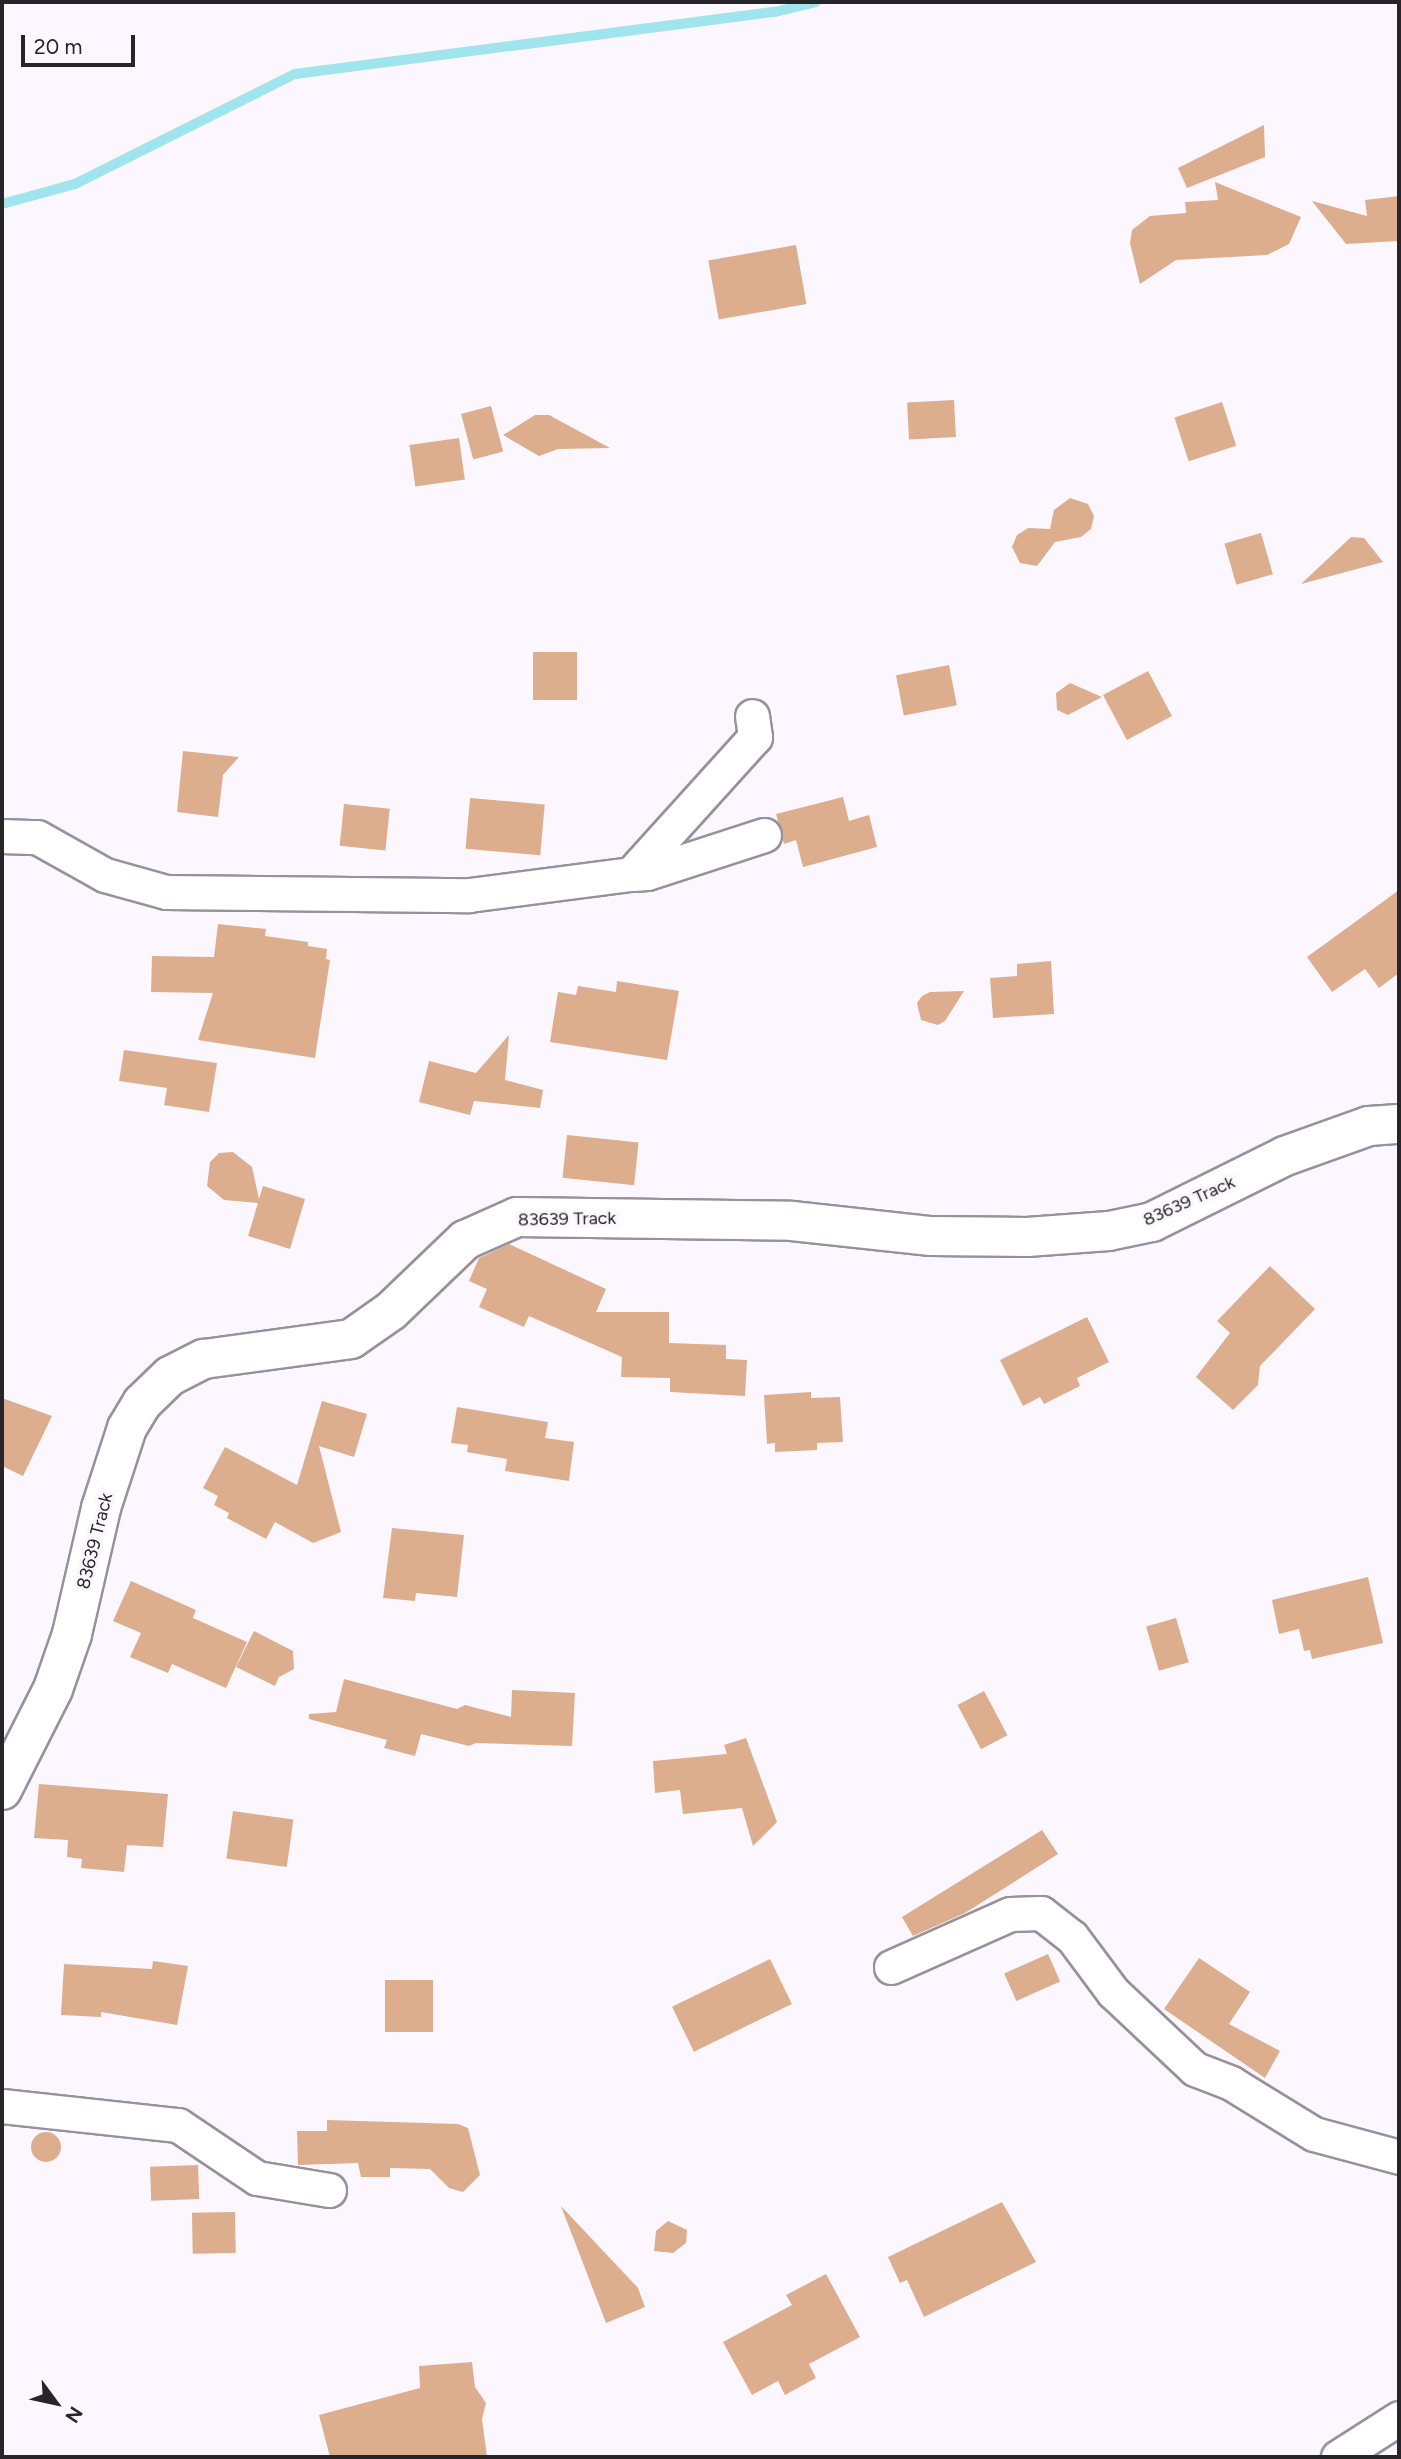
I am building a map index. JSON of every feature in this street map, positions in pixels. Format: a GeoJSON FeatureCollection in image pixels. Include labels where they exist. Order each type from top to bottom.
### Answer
{"type":"FeatureCollection","features":[{"type":"Feature","properties":{"kind":"street"},"geometry":{"type":"LineString","coordinates":[[631,874],[660,846],[755,737],[752,716]]}},
{"type":"Feature","properties":{"kind":"street"},"geometry":{"type":"LineString","coordinates":[[2,836],[37,837],[105,875],[166,892],[469,895],[647,873],[764,835]]}},
{"type":"Feature","properties":{"kind":"street","name":"83639 Track"},"geometry":{"type":"LineString","coordinates":[[2,1790],[53,1689],[72,1634],[101,1507],[127,1427],[142,1403],[170,1377],[204,1359],[351,1339],[391,1311],[465,1240],[517,1217],[792,1221],[931,1236],[1027,1237],[1109,1231],[1152,1222],[1285,1156],[1369,1126],[1399,1124]]}},
{"type":"Feature","properties":{"kind":"street"},"geometry":{"type":"LineString","coordinates":[[891,1967],[1010,1914],[1041,1913],[1072,1937],[1113,1992],[1195,2069],[1231,2083],[1314,2134],[1399,2157]]}},
{"type":"Feature","properties":{"kind":"street"},"geometry":{"type":"LineString","coordinates":[[2,2106],[178,2125],[257,2178],[329,2190]]}},
{"type":"Feature","properties":{"kind":"street"},"geometry":{"type":"LineString","coordinates":[[1338,2457],[1399,2418]]}},
{"type":"Feature","properties":{"kind":"building"},"geometry":{"type":"Polygon","coordinates":[[[1264,125],[1265,157],[1187,188],[1178,168],[1264,125]]]}},
{"type":"Feature","properties":{"kind":"building"},"geometry":{"type":"Polygon","coordinates":[[[1215,182],[1301,217],[1289,244],[1267,255],[1176,260],[1140,284],[1130,243],[1132,230],[1150,216],[1186,213],[1185,202],[1218,200],[1215,182]]]}},
{"type":"Feature","properties":{"kind":"building"},"geometry":{"type":"Polygon","coordinates":[[[1399,196],[1399,241],[1346,244],[1312,201],[1367,216],[1365,200],[1399,196]]]}},
{"type":"Feature","properties":{"kind":"building"},"geometry":{"type":"Polygon","coordinates":[[[796,245],[806,304],[719,320],[708,260],[796,245]]]}},
{"type":"Feature","properties":{"kind":"building"},"geometry":{"type":"Polygon","coordinates":[[[954,400],[956,437],[909,439],[907,402],[954,400]]]}},
{"type":"Feature","properties":{"kind":"building"},"geometry":{"type":"Polygon","coordinates":[[[1222,402],[1236,446],[1189,461],[1174,417],[1222,402]]]}},
{"type":"Feature","properties":{"kind":"building"},"geometry":{"type":"Polygon","coordinates":[[[491,406],[503,451],[473,459],[461,414],[491,406]]]}},
{"type":"Feature","properties":{"kind":"building"},"geometry":{"type":"Polygon","coordinates":[[[535,415],[549,415],[610,448],[558,449],[539,456],[503,435],[535,415]]]}},
{"type":"Feature","properties":{"kind":"building"},"geometry":{"type":"Polygon","coordinates":[[[459,438],[465,480],[415,487],[409,445],[459,438]]]}},
{"type":"Feature","properties":{"kind":"building"},"geometry":{"type":"Polygon","coordinates":[[[1070,498],[1088,504],[1094,516],[1091,529],[1081,537],[1055,542],[1037,566],[1020,563],[1012,547],[1017,535],[1028,528],[1050,529],[1054,510],[1070,498]]]}},
{"type":"Feature","properties":{"kind":"building"},"geometry":{"type":"Polygon","coordinates":[[[1261,533],[1273,574],[1236,585],[1224,543],[1261,533]]]}},
{"type":"Feature","properties":{"kind":"building"},"geometry":{"type":"Polygon","coordinates":[[[1351,537],[1364,538],[1383,562],[1301,584],[1351,537]]]}},
{"type":"Feature","properties":{"kind":"building"},"geometry":{"type":"Polygon","coordinates":[[[533,652],[577,652],[577,700],[533,700],[533,652]]]}},
{"type":"Feature","properties":{"kind":"building"},"geometry":{"type":"Polygon","coordinates":[[[949,665],[957,705],[904,716],[896,675],[949,665]]]}},
{"type":"Feature","properties":{"kind":"building"},"geometry":{"type":"Polygon","coordinates":[[[1148,671],[1172,716],[1127,740],[1103,695],[1148,671]]]}},
{"type":"Feature","properties":{"kind":"building"},"geometry":{"type":"Polygon","coordinates":[[[1070,683],[1102,697],[1068,715],[1057,710],[1056,693],[1070,683]]]}},
{"type":"Feature","properties":{"kind":"building"},"geometry":{"type":"Polygon","coordinates":[[[183,751],[239,757],[223,775],[218,817],[177,812],[183,751]]]}},
{"type":"Feature","properties":{"kind":"building"},"geometry":{"type":"Polygon","coordinates":[[[843,797],[849,821],[869,815],[877,847],[803,867],[796,840],[784,844],[776,814],[843,797]]]}},
{"type":"Feature","properties":{"kind":"building"},"geometry":{"type":"Polygon","coordinates":[[[470,798],[545,805],[540,855],[466,849],[470,798]]]}},
{"type":"Feature","properties":{"kind":"building"},"geometry":{"type":"Polygon","coordinates":[[[344,804],[390,809],[385,851],[340,846],[344,804]]]}},
{"type":"Feature","properties":{"kind":"building"},"geometry":{"type":"Polygon","coordinates":[[[1399,890],[1399,973],[1379,988],[1365,969],[1332,992],[1307,957],[1399,890]]]}},
{"type":"Feature","properties":{"kind":"building"},"geometry":{"type":"Polygon","coordinates":[[[218,924],[266,929],[265,936],[308,942],[308,946],[327,949],[326,959],[330,960],[315,1058],[198,1040],[213,993],[151,992],[152,956],[214,957],[218,924]]]}},
{"type":"Feature","properties":{"kind":"building"},"geometry":{"type":"Polygon","coordinates":[[[1051,961],[1054,1014],[993,1018],[990,978],[1017,976],[1017,964],[1051,961]]]}},
{"type":"Feature","properties":{"kind":"building"},"geometry":{"type":"Polygon","coordinates":[[[617,981],[679,991],[667,1060],[550,1042],[558,992],[576,995],[578,986],[616,992],[617,981]]]}},
{"type":"Feature","properties":{"kind":"building"},"geometry":{"type":"Polygon","coordinates":[[[964,991],[945,1021],[938,1025],[921,1020],[917,1003],[922,996],[930,992],[964,991]]]}},
{"type":"Feature","properties":{"kind":"building"},"geometry":{"type":"Polygon","coordinates":[[[509,1035],[505,1080],[543,1090],[540,1108],[474,1101],[470,1115],[419,1102],[429,1061],[476,1073],[509,1035]]]}},
{"type":"Feature","properties":{"kind":"building"},"geometry":{"type":"Polygon","coordinates":[[[124,1050],[217,1063],[209,1112],[164,1105],[167,1088],[119,1081],[124,1050]]]}},
{"type":"Feature","properties":{"kind":"building"},"geometry":{"type":"Polygon","coordinates":[[[567,1135],[639,1143],[634,1185],[563,1178],[567,1135]]]}},
{"type":"Feature","properties":{"kind":"building"},"geometry":{"type":"Polygon","coordinates":[[[233,1152],[252,1167],[259,1199],[263,1186],[305,1199],[290,1249],[248,1236],[258,1203],[224,1200],[207,1186],[210,1162],[219,1153],[233,1152]]]}},
{"type":"Feature","properties":{"kind":"building"},"geometry":{"type":"Polygon","coordinates":[[[509,1244],[606,1289],[596,1312],[669,1312],[669,1343],[726,1345],[726,1359],[747,1360],[745,1396],[670,1392],[670,1378],[621,1377],[622,1357],[529,1316],[524,1327],[479,1307],[487,1289],[469,1281],[479,1258],[509,1244]]]}},
{"type":"Feature","properties":{"kind":"building"},"geometry":{"type":"Polygon","coordinates":[[[1270,1266],[1315,1309],[1260,1366],[1258,1385],[1233,1410],[1196,1377],[1230,1333],[1217,1321],[1270,1266]]]}},
{"type":"Feature","properties":{"kind":"building"},"geometry":{"type":"Polygon","coordinates":[[[1087,1317],[1109,1362],[1077,1378],[1080,1386],[1044,1404],[1040,1397],[1023,1406],[1000,1360],[1087,1317]]]}},
{"type":"Feature","properties":{"kind":"building"},"geometry":{"type":"Polygon","coordinates":[[[811,1392],[811,1398],[840,1397],[843,1442],[817,1443],[817,1450],[775,1452],[775,1443],[767,1444],[764,1395],[811,1392]]]}},
{"type":"Feature","properties":{"kind":"building"},"geometry":{"type":"Polygon","coordinates":[[[2,1398],[52,1416],[23,1476],[2,1466],[2,1398]]]}},
{"type":"Feature","properties":{"kind":"building"},"geometry":{"type":"Polygon","coordinates":[[[322,1401],[367,1414],[354,1457],[319,1446],[341,1532],[313,1543],[275,1522],[266,1539],[227,1518],[229,1513],[214,1505],[218,1496],[203,1488],[225,1447],[297,1485],[322,1401]]]}},
{"type":"Feature","properties":{"kind":"building"},"geometry":{"type":"Polygon","coordinates":[[[457,1407],[548,1422],[545,1438],[574,1442],[569,1481],[505,1471],[507,1459],[467,1452],[468,1445],[451,1443],[457,1407]]]}},
{"type":"Feature","properties":{"kind":"building"},"geometry":{"type":"Polygon","coordinates":[[[392,1528],[464,1535],[457,1597],[416,1593],[415,1601],[383,1598],[392,1528]]]}},
{"type":"Feature","properties":{"kind":"building"},"geometry":{"type":"Polygon","coordinates":[[[1368,1577],[1383,1643],[1312,1659],[1310,1650],[1304,1651],[1299,1629],[1279,1634],[1272,1600],[1368,1577]]]}},
{"type":"Feature","properties":{"kind":"building"},"geometry":{"type":"Polygon","coordinates":[[[131,1581],[196,1610],[193,1618],[247,1642],[226,1688],[172,1664],[168,1673],[130,1657],[141,1633],[113,1621],[131,1581]]]}},
{"type":"Feature","properties":{"kind":"building"},"geometry":{"type":"Polygon","coordinates":[[[1176,1618],[1189,1662],[1159,1671],[1146,1627],[1176,1618]]]}},
{"type":"Feature","properties":{"kind":"building"},"geometry":{"type":"Polygon","coordinates":[[[254,1631],[293,1651],[294,1669],[279,1677],[275,1686],[236,1667],[254,1631]]]}},
{"type":"Feature","properties":{"kind":"building"},"geometry":{"type":"Polygon","coordinates":[[[344,1679],[457,1709],[465,1705],[511,1717],[512,1690],[575,1693],[572,1746],[476,1743],[469,1746],[421,1734],[415,1756],[384,1748],[387,1740],[309,1719],[309,1714],[336,1712],[344,1679]]]}},
{"type":"Feature","properties":{"kind":"building"},"geometry":{"type":"Polygon","coordinates":[[[984,1691],[1007,1735],[981,1749],[958,1705],[984,1691]]]}},
{"type":"Feature","properties":{"kind":"building"},"geometry":{"type":"Polygon","coordinates":[[[746,1738],[777,1822],[753,1846],[742,1808],[683,1814],[680,1790],[655,1793],[653,1761],[727,1754],[724,1745],[746,1738]]]}},
{"type":"Feature","properties":{"kind":"building"},"geometry":{"type":"Polygon","coordinates":[[[39,1784],[168,1794],[163,1847],[127,1845],[124,1872],[81,1868],[82,1859],[67,1857],[68,1840],[34,1838],[39,1784]]]}},
{"type":"Feature","properties":{"kind":"building"},"geometry":{"type":"Polygon","coordinates":[[[233,1811],[293,1819],[287,1867],[226,1859],[233,1811]]]}},
{"type":"Feature","properties":{"kind":"building"},"geometry":{"type":"Polygon","coordinates":[[[1042,1830],[1058,1854],[965,1913],[913,1936],[902,1917],[1042,1830]]]}},
{"type":"Feature","properties":{"kind":"building"},"geometry":{"type":"Polygon","coordinates":[[[1048,1954],[1060,1981],[1016,2001],[1004,1974],[1048,1954]]]}},
{"type":"Feature","properties":{"kind":"building"},"geometry":{"type":"Polygon","coordinates":[[[1199,1958],[1250,1992],[1229,2024],[1280,2051],[1265,2078],[1164,2009],[1199,1958]]]}},
{"type":"Feature","properties":{"kind":"building"},"geometry":{"type":"Polygon","coordinates":[[[770,1959],[792,2004],[694,2052],[672,2007],[770,1959]]]}},
{"type":"Feature","properties":{"kind":"building"},"geometry":{"type":"Polygon","coordinates":[[[153,1961],[188,1966],[177,2025],[101,2012],[101,2017],[61,2015],[64,1964],[152,1969],[153,1961]]]}},
{"type":"Feature","properties":{"kind":"building"},"geometry":{"type":"Polygon","coordinates":[[[385,1980],[433,1980],[433,2032],[385,2032],[385,1980]]]}},
{"type":"Feature","properties":{"kind":"building"},"geometry":{"type":"Polygon","coordinates":[[[327,2120],[458,2124],[468,2128],[480,2175],[463,2192],[449,2188],[430,2169],[390,2168],[390,2177],[361,2177],[358,2163],[298,2165],[297,2131],[327,2131],[327,2120]]]}},
{"type":"Feature","properties":{"kind":"building"},"geometry":{"type":"Polygon","coordinates":[[[46,2132],[57,2136],[61,2147],[57,2158],[46,2162],[35,2158],[31,2147],[35,2136],[46,2132]]]}},
{"type":"Feature","properties":{"kind":"building"},"geometry":{"type":"Polygon","coordinates":[[[198,2165],[199,2199],[151,2201],[150,2167],[198,2165]]]}},
{"type":"Feature","properties":{"kind":"building"},"geometry":{"type":"Polygon","coordinates":[[[1002,2202],[1036,2262],[924,2317],[907,2280],[900,2283],[888,2257],[1002,2202]]]}},
{"type":"Feature","properties":{"kind":"building"},"geometry":{"type":"Polygon","coordinates":[[[561,2206],[638,2288],[645,2307],[606,2323],[561,2206]]]}},
{"type":"Feature","properties":{"kind":"building"},"geometry":{"type":"Polygon","coordinates":[[[235,2212],[236,2253],[193,2254],[192,2213],[235,2212]]]}},
{"type":"Feature","properties":{"kind":"building"},"geometry":{"type":"Polygon","coordinates":[[[668,2221],[687,2230],[686,2243],[673,2253],[654,2251],[656,2231],[668,2221]]]}},
{"type":"Feature","properties":{"kind":"building"},"geometry":{"type":"Polygon","coordinates":[[[826,2274],[860,2337],[809,2364],[816,2378],[785,2395],[778,2381],[752,2395],[723,2342],[792,2305],[786,2295],[826,2274]]]}},
{"type":"Feature","properties":{"kind":"building"},"geometry":{"type":"Polygon","coordinates":[[[472,2362],[475,2387],[486,2403],[482,2419],[487,2457],[330,2457],[319,2415],[420,2388],[419,2366],[472,2362]]]}},
{"type":"Feature","properties":{"kind":"waterway"},"geometry":{"type":"LineString","coordinates":[[2,204],[75,184],[295,74],[775,12],[816,2]]}}]}
